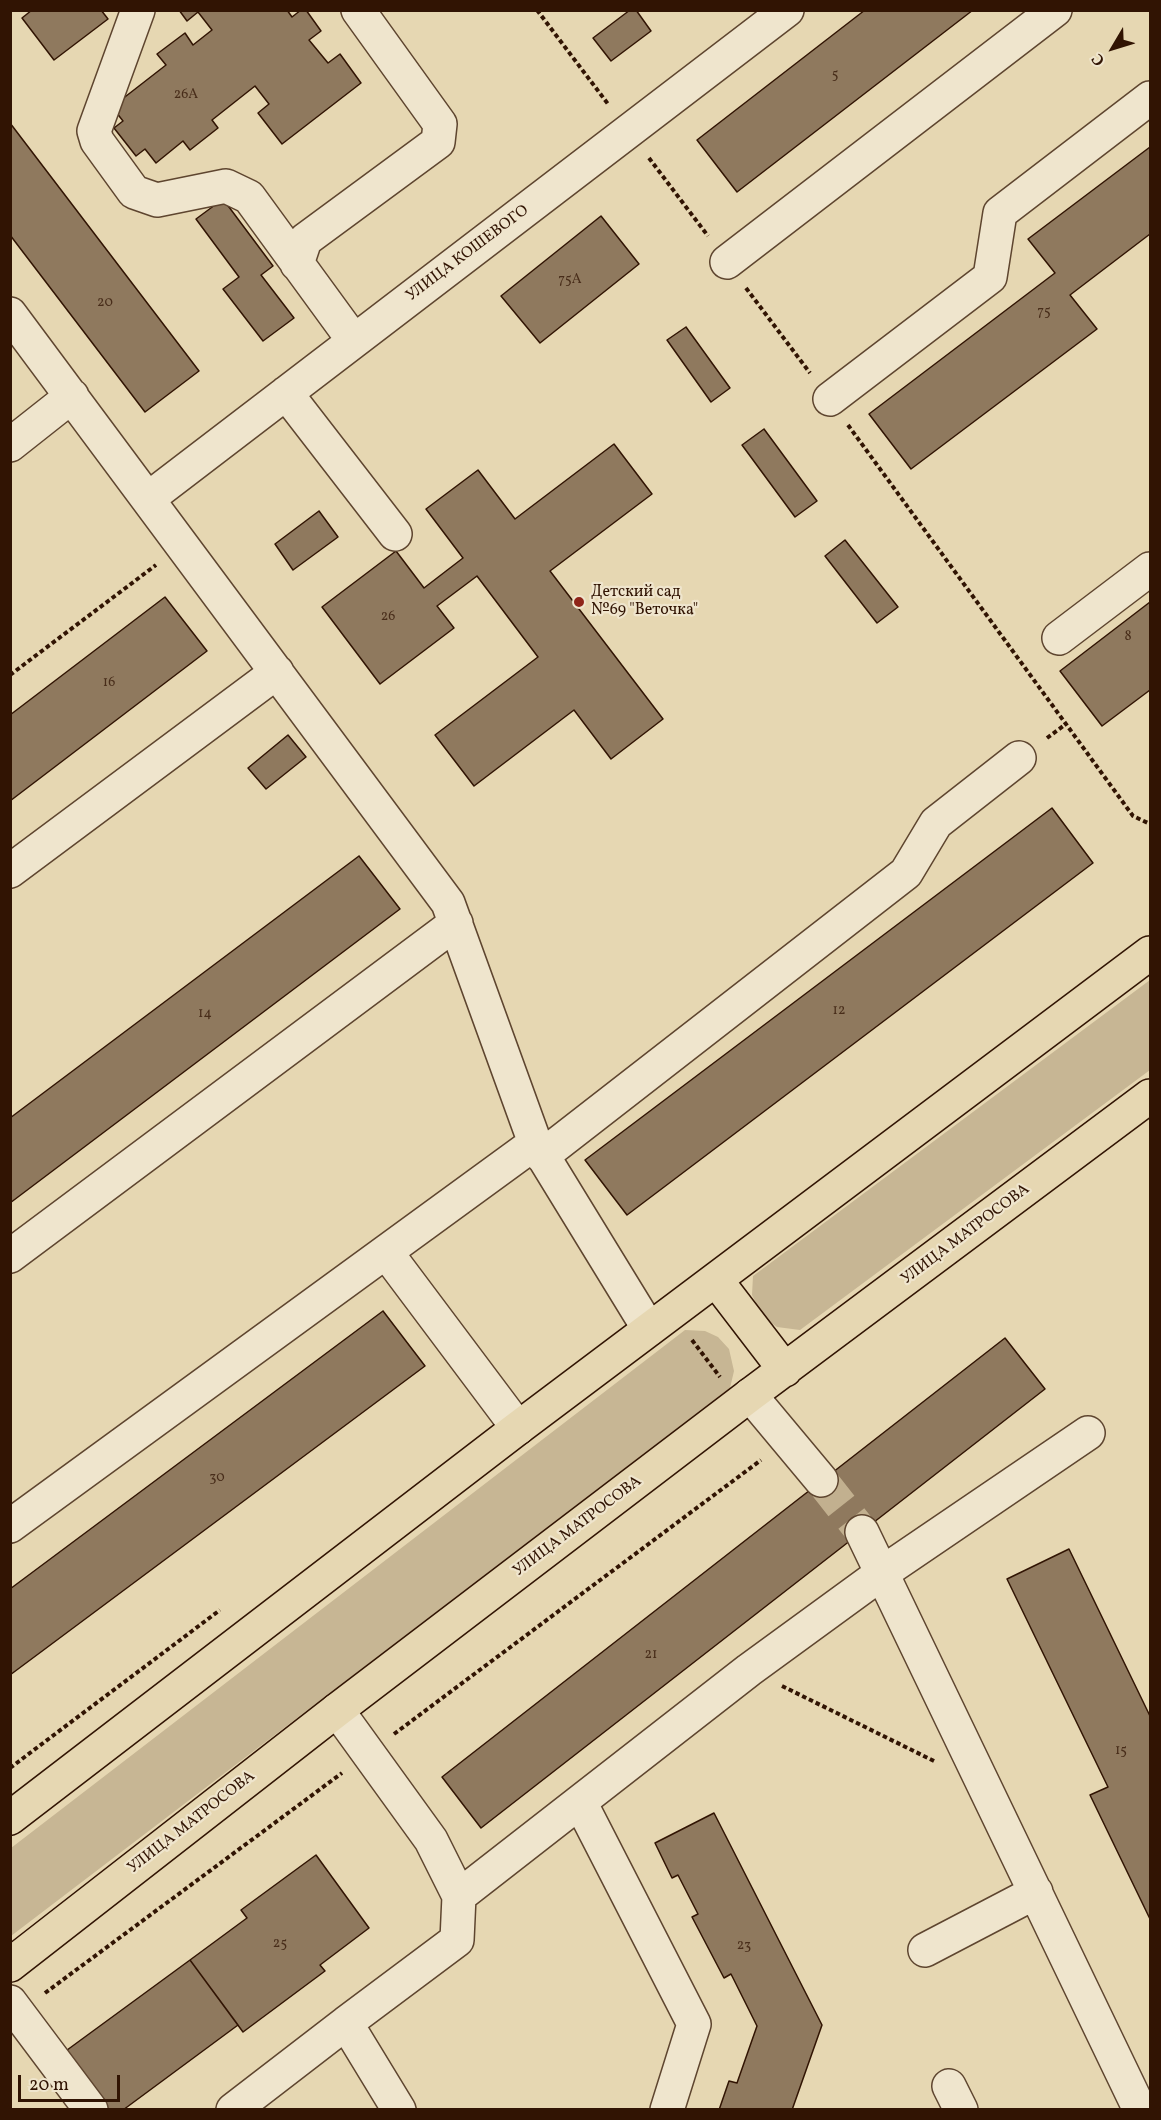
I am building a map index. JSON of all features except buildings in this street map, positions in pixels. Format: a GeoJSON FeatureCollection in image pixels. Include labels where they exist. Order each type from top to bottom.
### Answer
{"type":"FeatureCollection","features":[{"type":"Feature","properties":{"kind":"main road"},"geometry":{"type":"LineString","coordinates":[[10,1818],[518,1428],[1150,953]]}},
{"type":"Feature","properties":{"kind":"main road","name":"УЛИЦА МАТРОСОВА"},"geometry":{"type":"LineString","coordinates":[[10,1965],[337,1710],[745,1399],[1150,1096]]}},
{"type":"Feature","properties":{"kind":"main road"},"geometry":{"type":"LineString","coordinates":[[716,1280],[785,1370]]}},
{"type":"Feature","properties":{"kind":"street"},"geometry":{"type":"LineString","coordinates":[[138,10],[94,131],[97,141],[134,192],[157,200],[226,186],[249,197],[354,341]]}},
{"type":"Feature","properties":{"kind":"street"},"geometry":{"type":"LineString","coordinates":[[297,264],[305,240],[438,142],[440,124],[358,10]]}},
{"type":"Feature","properties":{"kind":"street","name":"УЛИЦА КОШЕВОГО"},"geometry":{"type":"LineString","coordinates":[[149,498],[787,10]]}},
{"type":"Feature","properties":{"kind":"street"},"geometry":{"type":"LineString","coordinates":[[727,262],[1055,10]]}},
{"type":"Feature","properties":{"kind":"street"},"geometry":{"type":"LineString","coordinates":[[830,399],[990,277],[1000,213],[1150,98]]}},
{"type":"Feature","properties":{"kind":"street"},"geometry":{"type":"LineString","coordinates":[[10,314],[448,903],[539,1149],[660,1321]]}},
{"type":"Feature","properties":{"kind":"street"},"geometry":{"type":"LineString","coordinates":[[286,393],[395,534]]}},
{"type":"Feature","properties":{"kind":"street"},"geometry":{"type":"LineString","coordinates":[[10,445],[72,396]]}},
{"type":"Feature","properties":{"kind":"street"},"geometry":{"type":"LineString","coordinates":[[1059,638],[1150,569]]}},
{"type":"Feature","properties":{"kind":"street"},"geometry":{"type":"LineString","coordinates":[[10,871],[277,672]]}},
{"type":"Feature","properties":{"kind":"street"},"geometry":{"type":"LineString","coordinates":[[10,1526],[386,1252],[539,1149],[906,873],[936,823],[1019,758]]}},
{"type":"Feature","properties":{"kind":"street"},"geometry":{"type":"LineString","coordinates":[[10,1256],[456,922]]}},
{"type":"Feature","properties":{"kind":"street"},"geometry":{"type":"LineString","coordinates":[[386,1252],[518,1428]]}},
{"type":"Feature","properties":{"kind":"street"},"geometry":{"type":"LineString","coordinates":[[745,1399],[788,1440],[821,1480]]}},
{"type":"Feature","properties":{"kind":"street"},"geometry":{"type":"LineString","coordinates":[[459,1896],[749,1670],[882,1573],[1088,1433]]}},
{"type":"Feature","properties":{"kind":"street"},"geometry":{"type":"LineString","coordinates":[[862,1532],[1140,2109]]}},
{"type":"Feature","properties":{"kind":"street"},"geometry":{"type":"LineString","coordinates":[[233,2109],[457,1940],[459,1896],[431,1840],[337,1710]]}},
{"type":"Feature","properties":{"kind":"street"},"geometry":{"type":"LineString","coordinates":[[580,1802],[694,2024],[667,2109]]}},
{"type":"Feature","properties":{"kind":"street"},"geometry":{"type":"LineString","coordinates":[[925,1950],[1036,1892]]}},
{"type":"Feature","properties":{"kind":"street"},"geometry":{"type":"LineString","coordinates":[[15,2007],[91,2109]]}},
{"type":"Feature","properties":{"kind":"street"},"geometry":{"type":"LineString","coordinates":[[346,2023],[399,2109]]}},
{"type":"Feature","properties":{"kind":"path"},"geometry":{"type":"LineString","coordinates":[[10,675],[183,544]]}},
{"type":"Feature","properties":{"kind":"path"},"geometry":{"type":"LineString","coordinates":[[660,1321],[745,1399]]}},
{"type":"Feature","properties":{"kind":"path"},"geometry":{"type":"LineString","coordinates":[[424,1713],[788,1440]]}},
{"type":"Feature","properties":{"kind":"path"},"geometry":{"type":"LineString","coordinates":[[749,1670],[985,1787]]}},
{"type":"Feature","properties":{"kind":"path"},"geometry":{"type":"LineString","coordinates":[[15,2007],[368,1753]]}},
{"type":"Feature","properties":{"kind":"shaded area"},"geometry":{"type":"Polygon","coordinates":[[[1150,980],[1150,1070],[800,1330],[777,1327],[763,1317],[752,1295],[753,1276],[1150,980]]]}},
{"type":"Feature","properties":{"kind":"shaded area"},"geometry":{"type":"Polygon","coordinates":[[[685,1330],[705,1331],[718,1337],[729,1349],[734,1371],[730,1388],[11,1936],[11,1848],[685,1330]]]}},
{"type":"Feature","properties":{"kind":"tunnel"},"geometry":{"type":"LineString","coordinates":[[821,1480],[862,1532]]}},
{"type":"Feature","properties":{"kind":"place","name":"Детский сад №69 \"Веточка\""},"geometry":{"type":"Point","coordinates":[579,602]}}]}
